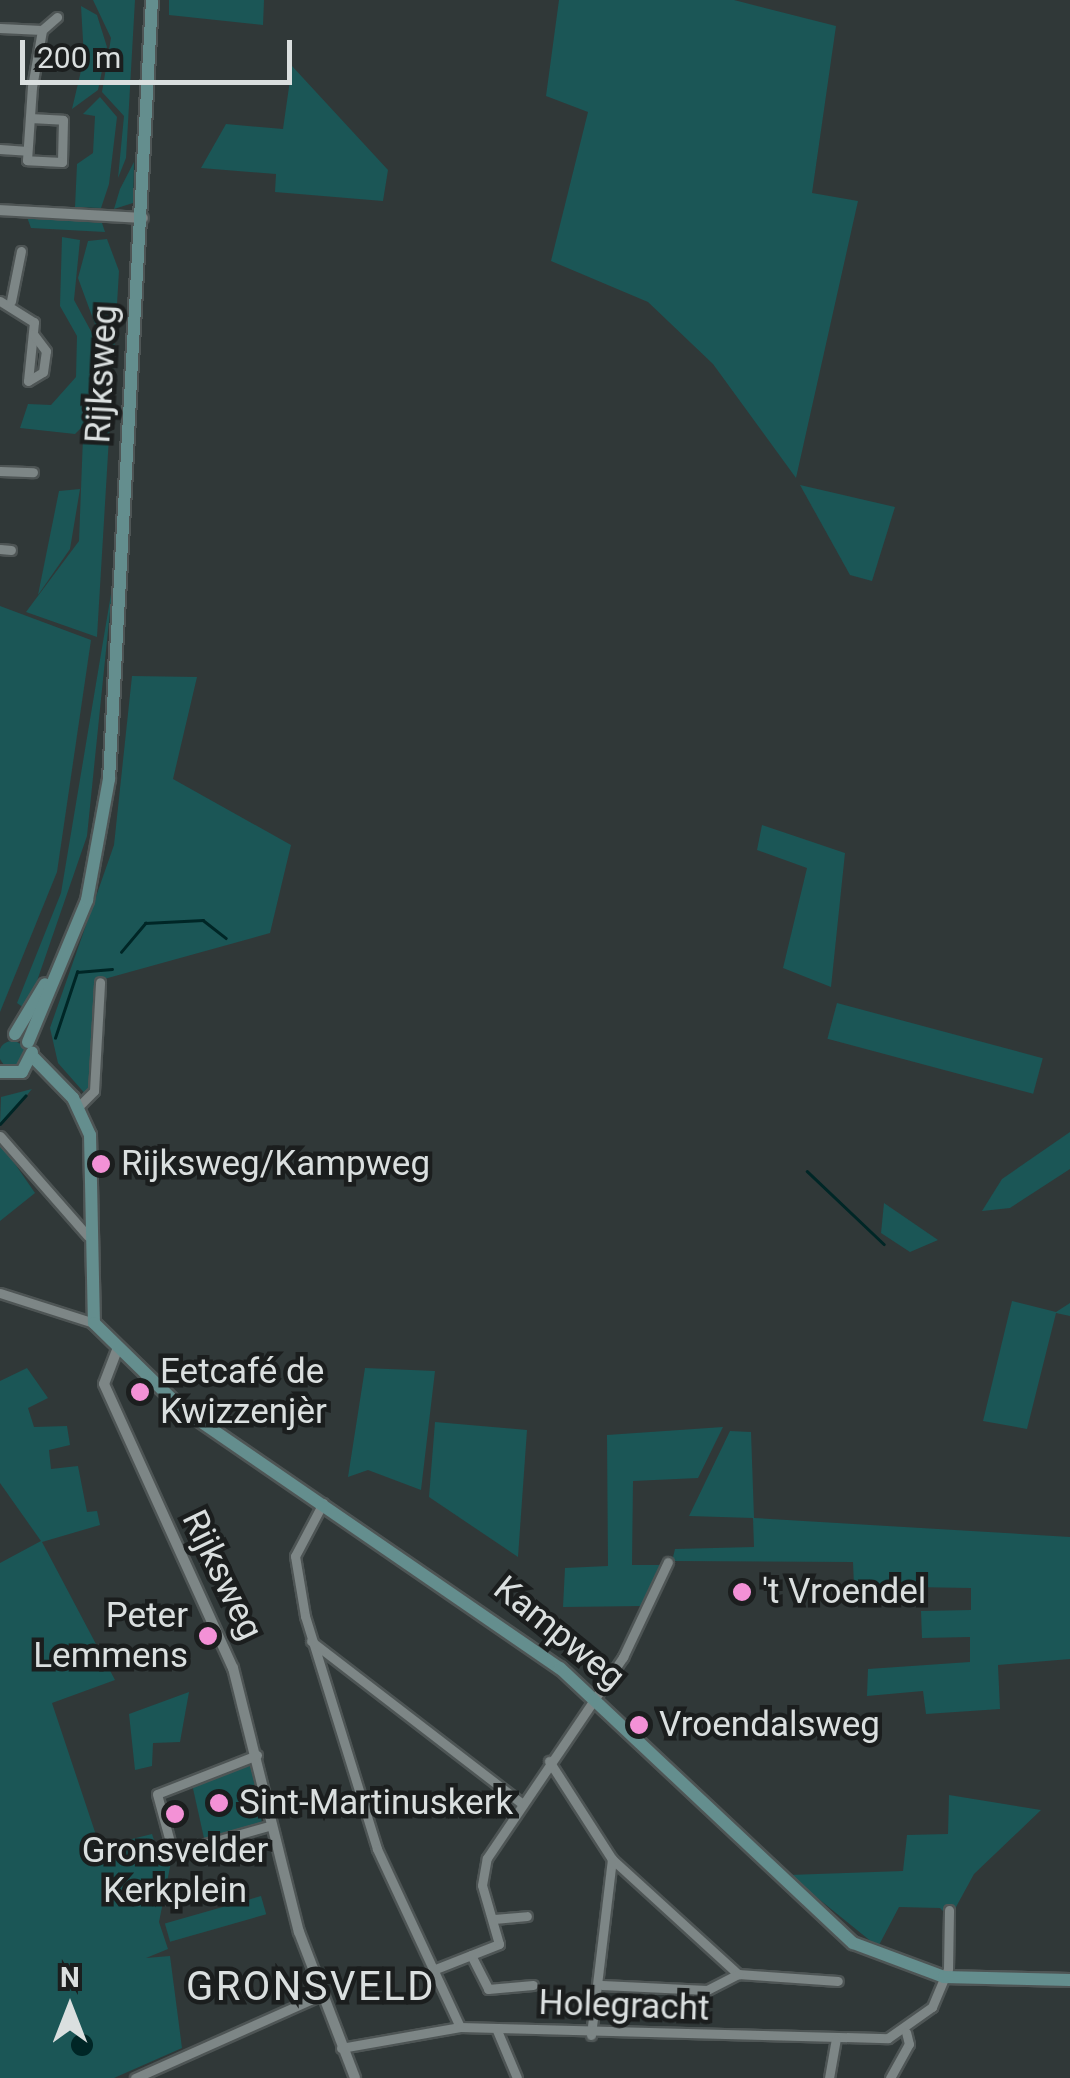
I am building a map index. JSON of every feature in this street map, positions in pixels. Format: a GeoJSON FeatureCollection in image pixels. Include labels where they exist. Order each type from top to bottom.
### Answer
{"type":"FeatureCollection","features":[{"type":"Feature","properties":{"kind":"main road","name":"Rijksweg"},"geometry":{"type":"LineString","coordinates":[[25,1070],[87,900],[110,751],[152,0]]}},
{"type":"Feature","properties":{"kind":"main road","name":"Rijksweg"},"geometry":{"type":"LineString","coordinates":[[7,1035],[72,920],[110,751]]}},
{"type":"Feature","properties":{"kind":"main road"},"geometry":{"type":"LineString","coordinates":[[7,1035],[30,1049],[79,1106],[91,1141],[88,1236],[94,1323],[117,1350]]}},
{"type":"Feature","properties":{"kind":"main road"},"geometry":{"type":"LineString","coordinates":[[3,1076],[25,1070],[67,1091]]}},
{"type":"Feature","properties":{"kind":"main road","name":"Kampweg"},"geometry":{"type":"LineString","coordinates":[[117,1350],[208,1430],[323,1502],[596,1698],[811,1912],[870,1953],[944,1977],[1070,1980]]}},
{"type":"Feature","properties":{"kind":"street"},"geometry":{"type":"LineString","coordinates":[[30,118],[64,120],[62,162],[27,160],[30,118],[42,30],[56,17]]}},
{"type":"Feature","properties":{"kind":"street"},"geometry":{"type":"LineString","coordinates":[[0,28],[42,30]]}},
{"type":"Feature","properties":{"kind":"street"},"geometry":{"type":"LineString","coordinates":[[0,150],[27,151]]}},
{"type":"Feature","properties":{"kind":"street"},"geometry":{"type":"LineString","coordinates":[[0,210],[142,218]]}},
{"type":"Feature","properties":{"kind":"street"},"geometry":{"type":"LineString","coordinates":[[21,250],[5,301],[31,315],[33,334]]}},
{"type":"Feature","properties":{"kind":"street"},"geometry":{"type":"LineString","coordinates":[[0,471],[34,472]]}},
{"type":"Feature","properties":{"kind":"street"},"geometry":{"type":"LineString","coordinates":[[79,1106],[94,1091],[100,982]]}},
{"type":"Feature","properties":{"kind":"street"},"geometry":{"type":"LineString","coordinates":[[0,1136],[88,1236]]}},
{"type":"Feature","properties":{"kind":"street"},"geometry":{"type":"LineString","coordinates":[[0,1294],[94,1323]]}},
{"type":"Feature","properties":{"kind":"street","name":"Rijksweg"},"geometry":{"type":"LineString","coordinates":[[117,1350],[102,1374],[121,1433],[214,1622],[257,1755],[319,1996],[355,2078]]}},
{"type":"Feature","properties":{"kind":"street"},"geometry":{"type":"LineString","coordinates":[[323,1502],[297,1547],[295,1578],[377,1849],[460,2027]]}},
{"type":"Feature","properties":{"kind":"street"},"geometry":{"type":"LineString","coordinates":[[433,1970],[498,1944],[482,1873],[520,1802],[596,1698],[668,1562]]}},
{"type":"Feature","properties":{"kind":"street"},"geometry":{"type":"LineString","coordinates":[[312,1641],[520,1802]]}},
{"type":"Feature","properties":{"kind":"street"},"geometry":{"type":"LineString","coordinates":[[257,1755],[156,1794],[174,1853],[272,1825]]}},
{"type":"Feature","properties":{"kind":"street"},"geometry":{"type":"LineString","coordinates":[[549,1761],[612,1860],[738,1974]]}},
{"type":"Feature","properties":{"kind":"street"},"geometry":{"type":"LineString","coordinates":[[591,2034],[602,1985],[612,1860]]}},
{"type":"Feature","properties":{"kind":"street"},"geometry":{"type":"LineString","coordinates":[[890,2078],[910,2042],[906,2032],[930,2010],[944,1977],[949,1910]]}},
{"type":"Feature","properties":{"kind":"street"},"geometry":{"type":"LineString","coordinates":[[494,1918],[527,1916]]}},
{"type":"Feature","properties":{"kind":"street"},"geometry":{"type":"LineString","coordinates":[[471,1955],[488,1990],[533,1986]]}},
{"type":"Feature","properties":{"kind":"street"},"geometry":{"type":"LineString","coordinates":[[602,1985],[707,1990],[738,1974],[838,1981]]}},
{"type":"Feature","properties":{"kind":"street"},"geometry":{"type":"LineString","coordinates":[[135,2078],[319,1996]]}},
{"type":"Feature","properties":{"kind":"street","name":"Holegracht"},"geometry":{"type":"LineString","coordinates":[[341,2048],[460,2027],[836,2040],[906,2032]]}},
{"type":"Feature","properties":{"kind":"street"},"geometry":{"type":"LineString","coordinates":[[496,2028],[517,2078]]}},
{"type":"Feature","properties":{"kind":"street"},"geometry":{"type":"LineString","coordinates":[[830,2078],[836,2040]]}},
{"type":"Feature","properties":{"kind":"shaded area"},"geometry":{"type":"Polygon","coordinates":[[[93,0],[135,0],[126,158],[118,178],[124,116],[102,92],[111,38],[93,0]]]}},
{"type":"Feature","properties":{"kind":"shaded area"},"geometry":{"type":"Polygon","coordinates":[[[169,0],[264,0],[263,25],[169,15],[169,0]]]}},
{"type":"Feature","properties":{"kind":"shaded area"},"geometry":{"type":"Polygon","coordinates":[[[559,0],[734,0],[836,26],[812,193],[858,201],[796,478],[713,364],[648,302],[551,261],[588,112],[546,96],[559,0]]]}},
{"type":"Feature","properties":{"kind":"shaded area"},"geometry":{"type":"Polygon","coordinates":[[[81,6],[97,15],[107,47],[98,90],[72,109],[84,58],[81,6]]]}},
{"type":"Feature","properties":{"kind":"shaded area"},"geometry":{"type":"Polygon","coordinates":[[[292,66],[388,170],[383,201],[275,192],[276,174],[201,168],[226,124],[283,129],[292,66]]]}},
{"type":"Feature","properties":{"kind":"shaded area"},"geometry":{"type":"Polygon","coordinates":[[[100,97],[117,117],[109,184],[101,208],[75,207],[77,164],[93,153],[95,116],[83,114],[100,97]]]}},
{"type":"Feature","properties":{"kind":"shaded area"},"geometry":{"type":"Polygon","coordinates":[[[134,162],[133,203],[114,209],[120,189],[134,162]]]}},
{"type":"Feature","properties":{"kind":"shaded area"},"geometry":{"type":"Polygon","coordinates":[[[27,217],[102,223],[105,232],[31,228],[27,217]]]}},
{"type":"Feature","properties":{"kind":"shaded area"},"geometry":{"type":"Polygon","coordinates":[[[62,237],[80,240],[74,300],[98,344],[92,417],[75,434],[20,428],[28,404],[51,405],[76,377],[77,336],[60,306],[62,237]]]}},
{"type":"Feature","properties":{"kind":"shaded area"},"geometry":{"type":"Polygon","coordinates":[[[107,239],[119,271],[97,637],[26,612],[79,541],[83,437],[96,420],[103,346],[78,278],[88,241],[107,239]]]}},
{"type":"Feature","properties":{"kind":"shaded area"},"geometry":{"type":"Polygon","coordinates":[[[800,485],[895,507],[872,581],[850,575],[800,485]]]}},
{"type":"Feature","properties":{"kind":"shaded area"},"geometry":{"type":"Polygon","coordinates":[[[80,489],[70,549],[38,595],[59,491],[80,489]]]}},
{"type":"Feature","properties":{"kind":"shaded area"},"geometry":{"type":"Polygon","coordinates":[[[113,582],[87,836],[27,1010],[17,1003],[61,893],[113,582]]]}},
{"type":"Feature","properties":{"kind":"shaded area"},"geometry":{"type":"Polygon","coordinates":[[[0,606],[91,640],[57,872],[0,1012],[0,606]]]}},
{"type":"Feature","properties":{"kind":"shaded area"},"geometry":{"type":"Polygon","coordinates":[[[132,676],[197,677],[173,779],[291,845],[270,933],[97,981],[88,1097],[58,1063],[50,1028],[114,845],[132,676]]]}},
{"type":"Feature","properties":{"kind":"shaded area"},"geometry":{"type":"Polygon","coordinates":[[[762,825],[845,853],[831,987],[783,968],[807,868],[757,850],[762,825]]]}},
{"type":"Feature","properties":{"kind":"shaded area"},"geometry":{"type":"Polygon","coordinates":[[[837,1003],[1043,1058],[1033,1094],[827,1039],[837,1003]]]}},
{"type":"Feature","properties":{"kind":"shaded area"},"geometry":{"type":"Polygon","coordinates":[[[12,1041],[21,1045],[25,1054],[21,1063],[12,1067],[3,1063],[-1,1054],[3,1045],[12,1041]]]}},
{"type":"Feature","properties":{"kind":"shaded area"},"geometry":{"type":"Polygon","coordinates":[[[32,1089],[22,1101],[0,1125],[1,1097],[32,1089]]]}},
{"type":"Feature","properties":{"kind":"shaded area"},"geometry":{"type":"Polygon","coordinates":[[[1070,1132],[1070,1169],[1010,1208],[982,1211],[1002,1179],[1070,1132]]]}},
{"type":"Feature","properties":{"kind":"shaded area"},"geometry":{"type":"Polygon","coordinates":[[[0,1142],[35,1193],[0,1221],[0,1142]]]}},
{"type":"Feature","properties":{"kind":"shaded area"},"geometry":{"type":"Polygon","coordinates":[[[884,1203],[938,1240],[910,1252],[881,1233],[884,1203]]]}},
{"type":"Feature","properties":{"kind":"shaded area"},"geometry":{"type":"Polygon","coordinates":[[[1012,1301],[1056,1312],[1070,1303],[1070,1316],[1056,1313],[1027,1429],[983,1421],[1012,1301]]]}},
{"type":"Feature","properties":{"kind":"shaded area"},"geometry":{"type":"Polygon","coordinates":[[[27,1368],[48,1398],[28,1408],[34,1427],[67,1426],[70,1445],[49,1450],[51,1469],[78,1466],[87,1512],[97,1511],[100,1525],[42,1542],[115,1680],[52,1703],[100,1847],[152,1834],[162,1864],[171,1862],[159,1922],[168,1949],[146,1958],[170,1956],[182,2048],[114,2078],[0,2078],[0,1563],[41,1541],[0,1483],[0,1381],[27,1368]]]}},
{"type":"Feature","properties":{"kind":"shaded area"},"geometry":{"type":"Polygon","coordinates":[[[365,1368],[435,1371],[421,1490],[368,1470],[348,1477],[365,1368]]]}},
{"type":"Feature","properties":{"kind":"shaded area"},"geometry":{"type":"Polygon","coordinates":[[[435,1422],[527,1430],[518,1557],[429,1497],[435,1422]]]}},
{"type":"Feature","properties":{"kind":"shaded area"},"geometry":{"type":"Polygon","coordinates":[[[723,1427],[698,1478],[633,1481],[632,1565],[660,1565],[643,1606],[563,1607],[565,1568],[608,1566],[607,1435],[723,1427]]]}},
{"type":"Feature","properties":{"kind":"shaded area"},"geometry":{"type":"Polygon","coordinates":[[[730,1431],[751,1432],[754,1518],[1070,1537],[1070,1659],[998,1665],[1000,1709],[926,1714],[923,1691],[867,1696],[868,1669],[970,1662],[970,1637],[922,1638],[921,1611],[971,1610],[971,1588],[854,1586],[853,1562],[672,1561],[675,1549],[754,1547],[753,1518],[689,1516],[730,1431]]]}},
{"type":"Feature","properties":{"kind":"shaded area"},"geometry":{"type":"Polygon","coordinates":[[[189,1692],[180,1742],[153,1743],[152,1766],[135,1770],[129,1714],[189,1692]]]}},
{"type":"Feature","properties":{"kind":"shaded area"},"geometry":{"type":"Polygon","coordinates":[[[250,1762],[262,1823],[204,1838],[192,1784],[250,1762]]]}},
{"type":"Feature","properties":{"kind":"shaded area"},"geometry":{"type":"Polygon","coordinates":[[[949,1795],[1041,1810],[974,1874],[950,1918],[940,1908],[899,1907],[878,1947],[789,1875],[903,1871],[907,1835],[948,1834],[949,1795]]]}},
{"type":"Feature","properties":{"kind":"shaded area"},"geometry":{"type":"Polygon","coordinates":[[[261,1896],[266,1914],[170,1942],[165,1924],[261,1896]]]}},
{"type":"Feature","properties":{"kind":"shaded area"},"geometry":{"type":"Polygon","coordinates":[[[78,2034],[86,2034],[93,2045],[86,2056],[78,2056],[71,2049],[71,2041],[78,2034]]]}},
{"type":"Feature","properties":{"kind":"waterway"},"geometry":{"type":"LineString","coordinates":[[121,952],[145,923],[203,920],[226,938]]}},
{"type":"Feature","properties":{"kind":"waterway"},"geometry":{"type":"LineString","coordinates":[[55,1038],[77,972],[112,969]]}},
{"type":"Feature","properties":{"kind":"waterway"},"geometry":{"type":"LineString","coordinates":[[0,1124],[25,1096]]}},
{"type":"Feature","properties":{"kind":"waterway"},"geometry":{"type":"LineString","coordinates":[[807,1171],[884,1244]]}},
{"type":"Feature","properties":{"kind":"place","name":"Rijksweg/Kampweg"},"geometry":{"type":"Point","coordinates":[101,1164]}},
{"type":"Feature","properties":{"kind":"place","name":"Eetcafé de Kwizzenjèr"},"geometry":{"type":"Point","coordinates":[140,1392]}},
{"type":"Feature","properties":{"kind":"place","name":"'t Vroendel"},"geometry":{"type":"Point","coordinates":[742,1592]}},
{"type":"Feature","properties":{"kind":"place","name":"Peter Lemmens"},"geometry":{"type":"Point","coordinates":[208,1636]}},
{"type":"Feature","properties":{"kind":"place","name":"Vroendalsweg"},"geometry":{"type":"Point","coordinates":[639,1725]}},
{"type":"Feature","properties":{"kind":"place","name":"Sint-Martinuskerk"},"geometry":{"type":"Point","coordinates":[219,1803]}},
{"type":"Feature","properties":{"kind":"place","name":"Gronsvelder Kerkplein"},"geometry":{"type":"Point","coordinates":[175,1814]}},
{"type":"Feature","properties":{"kind":"district","name":"GRONSVELD"},"geometry":{"type":"Point","coordinates":[311,1987]}}]}
